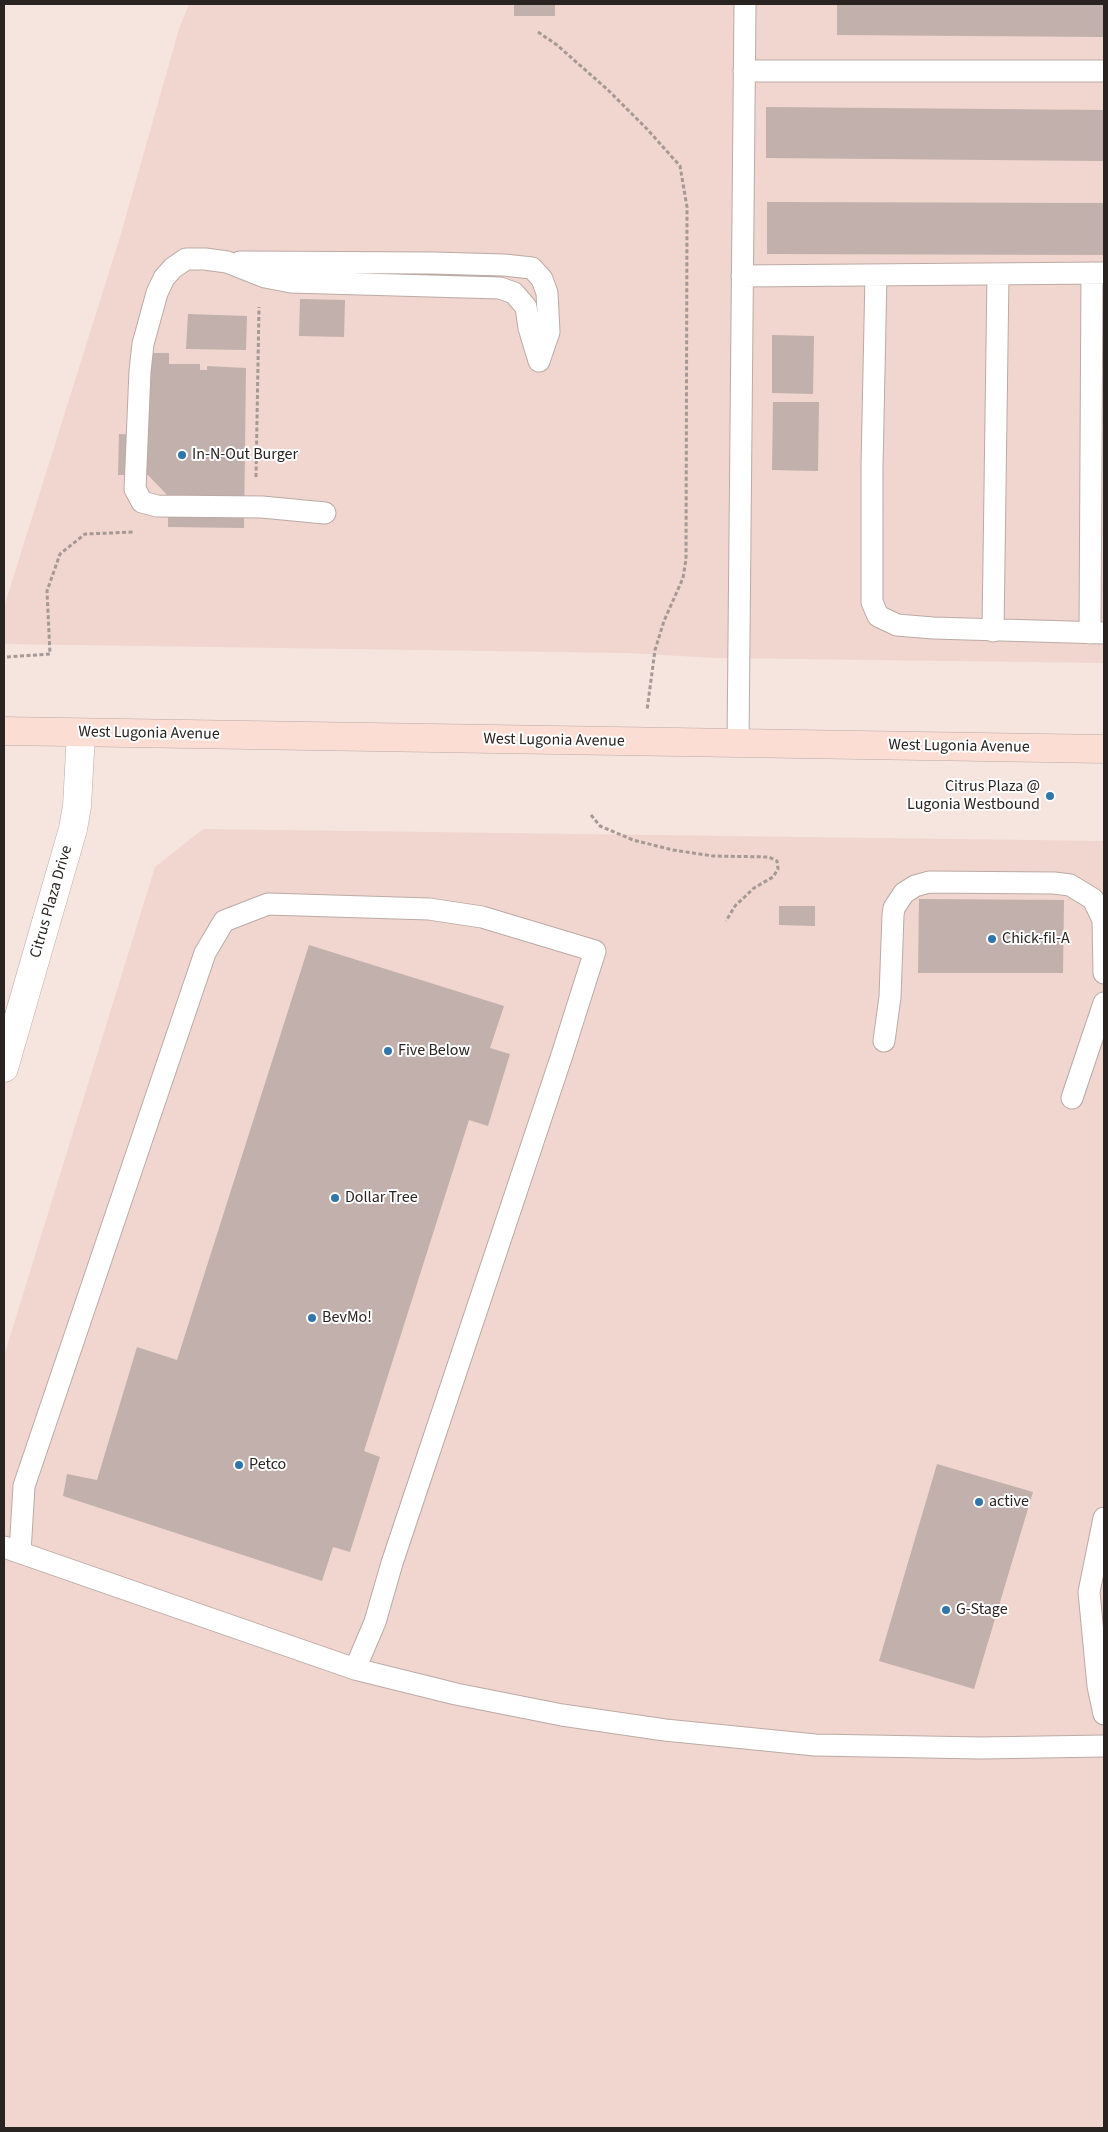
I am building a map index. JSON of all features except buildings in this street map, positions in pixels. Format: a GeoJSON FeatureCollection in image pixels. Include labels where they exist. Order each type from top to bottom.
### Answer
{"type":"FeatureCollection","features":[{"type":"Feature","properties":{"kind":"main road","name":"West Lugonia Avenue"},"geometry":{"type":"LineString","coordinates":[[4,731],[643,743],[1104,749]]}},
{"type":"Feature","properties":{"kind":"street","name":"Citrus Plaza Drive"},"geometry":{"type":"LineString","coordinates":[[4,1068],[73,829],[77,806],[81,732]]}},
{"type":"Feature","properties":{"kind":"lane"},"geometry":{"type":"LineString","coordinates":[[738,744],[745,4]]}},
{"type":"Feature","properties":{"kind":"lane"},"geometry":{"type":"LineString","coordinates":[[744,71],[1104,71]]}},
{"type":"Feature","properties":{"kind":"lane"},"geometry":{"type":"LineString","coordinates":[[227,262],[265,277],[291,282],[500,288],[514,293],[526,307],[529,328],[539,361],[549,332],[547,292],[542,279],[532,268],[504,264],[227,262],[186,259],[173,268],[164,278],[157,293],[143,344],[135,489],[142,502],[157,506],[262,507],[325,512]]}},
{"type":"Feature","properties":{"kind":"lane"},"geometry":{"type":"LineString","coordinates":[[742,276],[1098,273],[1097,633],[993,631],[897,625],[878,616],[872,602],[872,467],[876,275]]}},
{"type":"Feature","properties":{"kind":"lane"},"geometry":{"type":"LineString","coordinates":[[993,631],[998,274]]}},
{"type":"Feature","properties":{"kind":"lane"},"geometry":{"type":"LineString","coordinates":[[884,1041],[890,997],[894,908],[904,893],[915,886],[929,882],[1070,885],[1093,899],[1103,920],[1104,973]]}},
{"type":"Feature","properties":{"kind":"lane"},"geometry":{"type":"LineString","coordinates":[[355,1669],[376,1622],[392,1563],[595,951],[482,917],[429,909],[268,904],[224,921],[205,953],[24,1486],[12,1550],[355,1669],[456,1694],[562,1715],[664,1730],[815,1745],[981,1748],[1104,1746]]}},
{"type":"Feature","properties":{"kind":"lane"},"geometry":{"type":"LineString","coordinates":[[1072,1098],[1104,1003]]}},
{"type":"Feature","properties":{"kind":"lane"},"geometry":{"type":"LineString","coordinates":[[1104,1518],[1089,1592],[1098,1686],[1104,1714]]}},
{"type":"Feature","properties":{"kind":"path"},"geometry":{"type":"LineString","coordinates":[[538,32],[608,90],[680,166],[687,207],[686,560],[683,578],[664,621],[655,650],[643,743]]}},
{"type":"Feature","properties":{"kind":"path"},"geometry":{"type":"LineString","coordinates":[[591,815],[600,826],[633,840],[673,850],[713,856],[769,857],[777,860],[778,869],[773,877],[754,888],[734,906],[726,922]]}},
{"type":"Feature","properties":{"kind":"shaded area"},"geometry":{"type":"Polygon","coordinates":[[[189,4],[1104,4],[1104,663],[718,658],[625,653],[4,644],[4,607],[120,237],[179,29],[189,4]]]}},
{"type":"Feature","properties":{"kind":"shaded area"},"geometry":{"type":"Polygon","coordinates":[[[203,829],[1104,841],[1104,2128],[4,2128],[4,1356],[155,867],[203,829]]]}},
{"type":"Feature","properties":{"kind":"place","name":"In-N-Out Burger"},"geometry":{"type":"Point","coordinates":[182,455]}},
{"type":"Feature","properties":{"kind":"place","name":"Citrus Plaza @ Lugonia Westbound"},"geometry":{"type":"Point","coordinates":[1050,796]}},
{"type":"Feature","properties":{"kind":"place","name":"Chick-fil-A"},"geometry":{"type":"Point","coordinates":[992,939]}},
{"type":"Feature","properties":{"kind":"place","name":"Five Below"},"geometry":{"type":"Point","coordinates":[388,1051]}},
{"type":"Feature","properties":{"kind":"place","name":"Dollar Tree"},"geometry":{"type":"Point","coordinates":[335,1198]}},
{"type":"Feature","properties":{"kind":"place","name":"BevMo!"},"geometry":{"type":"Point","coordinates":[312,1318]}},
{"type":"Feature","properties":{"kind":"place","name":"Petco"},"geometry":{"type":"Point","coordinates":[239,1465]}},
{"type":"Feature","properties":{"kind":"place","name":"active"},"geometry":{"type":"Point","coordinates":[979,1502]}},
{"type":"Feature","properties":{"kind":"place","name":"G-Stage"},"geometry":{"type":"Point","coordinates":[946,1610]}}]}
